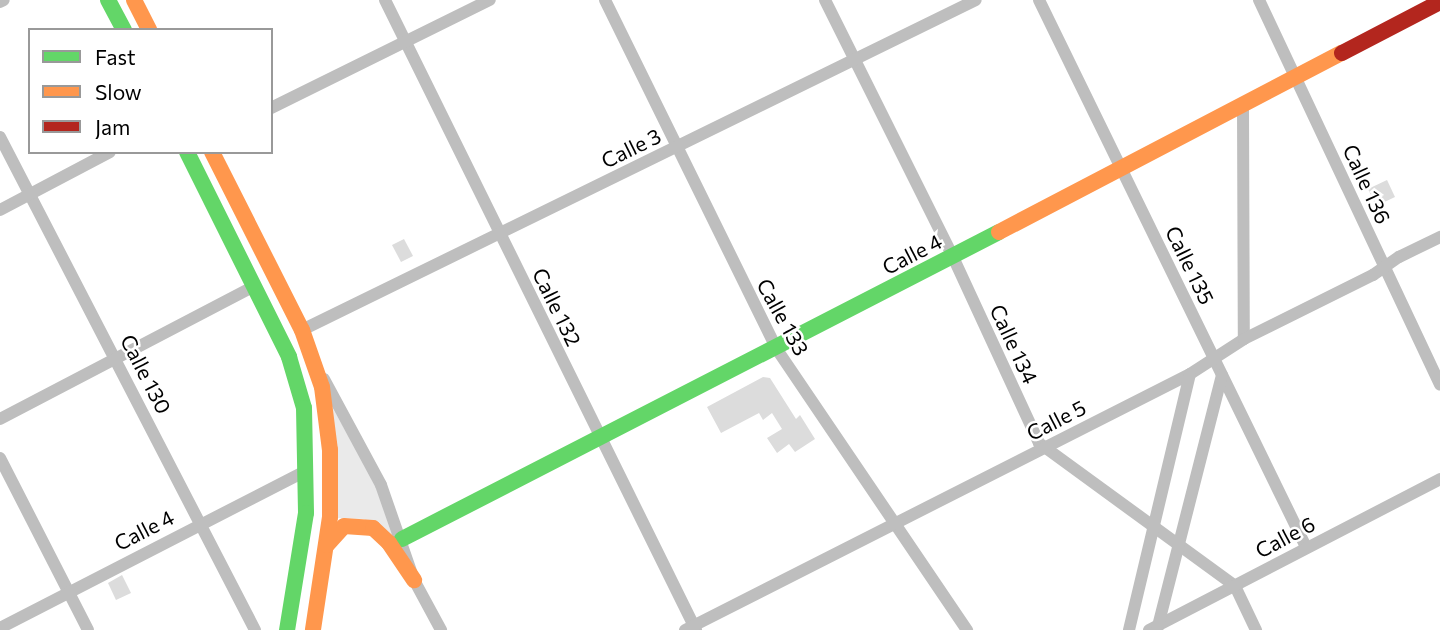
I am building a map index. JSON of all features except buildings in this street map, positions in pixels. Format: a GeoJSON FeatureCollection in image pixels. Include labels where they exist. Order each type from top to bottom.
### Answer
{"type":"FeatureCollection","features":[{"type":"Feature","properties":{"kind":"main road"},"geometry":{"type":"LineString","coordinates":[[108,0],[123,28]]}},
{"type":"Feature","properties":{"kind":"main road"},"geometry":{"type":"LineString","coordinates":[[134,0],[148,28]]}},
{"type":"Feature","properties":{"kind":"main road","name":"Calle 4"},"geometry":{"type":"LineString","coordinates":[[402,539],[953,257],[1440,2]]}},
{"type":"Feature","properties":{"kind":"main road"},"geometry":{"type":"LineString","coordinates":[[188,154],[294,369],[303,408],[307,470],[303,535],[288,630]]}},
{"type":"Feature","properties":{"kind":"main road"},"geometry":{"type":"LineString","coordinates":[[213,154],[302,330],[323,387],[330,450],[327,545],[313,630]]}},
{"type":"Feature","properties":{"kind":"main road"},"geometry":{"type":"LineString","coordinates":[[327,545],[344,526],[368,526],[384,537],[414,580]]}},
{"type":"Feature","properties":{"kind":"street","name":"Calle 132"},"geometry":{"type":"LineString","coordinates":[[384,0],[600,437],[691,628]]}},
{"type":"Feature","properties":{"kind":"street"},"geometry":{"type":"LineString","coordinates":[[273,107],[490,0]]}},
{"type":"Feature","properties":{"kind":"street","name":"Calle 133"},"geometry":{"type":"LineString","coordinates":[[605,0],[776,348],[967,630]]}},
{"type":"Feature","properties":{"kind":"street","name":"Calle 134"},"geometry":{"type":"LineString","coordinates":[[825,0],[953,257],[1044,448],[1235,586],[1256,630]]}},
{"type":"Feature","properties":{"kind":"street","name":"Calle 3"},"geometry":{"type":"LineString","coordinates":[[302,330],[976,0]]}},
{"type":"Feature","properties":{"kind":"street","name":"Calle 135"},"geometry":{"type":"LineString","coordinates":[[1039,0],[1306,547]]}},
{"type":"Feature","properties":{"kind":"street","name":"Calle 136"},"geometry":{"type":"LineString","coordinates":[[1259,0],[1440,384]]}},
{"type":"Feature","properties":{"kind":"street"},"geometry":{"type":"LineString","coordinates":[[1243,106],[1244,339]]}},
{"type":"Feature","properties":{"kind":"street","name":"Calle 130"},"geometry":{"type":"LineString","coordinates":[[0,137],[255,630]]}},
{"type":"Feature","properties":{"kind":"street"},"geometry":{"type":"LineString","coordinates":[[0,210],[106,154]]}},
{"type":"Feature","properties":{"kind":"street","name":"Calle 5"},"geometry":{"type":"LineString","coordinates":[[691,628],[1190,374],[1244,339],[1440,237]]}},
{"type":"Feature","properties":{"kind":"street"},"geometry":{"type":"LineString","coordinates":[[0,419],[253,287]]}},
{"type":"Feature","properties":{"kind":"street"},"geometry":{"type":"LineString","coordinates":[[317,367],[374,471],[402,539],[414,580],[441,630]]}},
{"type":"Feature","properties":{"kind":"street"},"geometry":{"type":"LineString","coordinates":[[1129,630],[1190,374]]}},
{"type":"Feature","properties":{"kind":"street"},"geometry":{"type":"LineString","coordinates":[[1155,629],[1222,375]]}},
{"type":"Feature","properties":{"kind":"street"},"geometry":{"type":"LineString","coordinates":[[0,458],[88,630]]}},
{"type":"Feature","properties":{"kind":"street","name":"Calle 4"},"geometry":{"type":"LineString","coordinates":[[0,628],[307,470]]}},
{"type":"Feature","properties":{"kind":"street","name":"Calle 6"},"geometry":{"type":"LineString","coordinates":[[1155,629],[1306,547],[1440,479]]}},
{"type":"Feature","properties":{"kind":"shaded area"},"geometry":{"type":"Polygon","coordinates":[[[331,405],[376,485],[400,548],[364,519],[337,518],[331,405]]]}},
{"type":"Feature","properties":{"kind":"traffic: fast"},"geometry":{"type":"LineString","coordinates":[[108,0],[123,28]]}},
{"type":"Feature","properties":{"kind":"traffic: fast"},"geometry":{"type":"LineString","coordinates":[[188,154],[289,357],[304,408],[306,513],[287,630]]}},
{"type":"Feature","properties":{"kind":"traffic: fast"},"geometry":{"type":"LineString","coordinates":[[402,539],[999,232]]}},
{"type":"Feature","properties":{"kind":"traffic: slow"},"geometry":{"type":"LineString","coordinates":[[134,0],[148,28]]}},
{"type":"Feature","properties":{"kind":"traffic: slow"},"geometry":{"type":"LineString","coordinates":[[999,232],[1342,53]]}},
{"type":"Feature","properties":{"kind":"traffic: slow"},"geometry":{"type":"LineString","coordinates":[[213,154],[302,330],[322,387],[330,450],[330,517],[313,630]]}},
{"type":"Feature","properties":{"kind":"traffic: slow"},"geometry":{"type":"LineString","coordinates":[[327,545],[344,526],[373,528],[389,543],[414,580]]}},
{"type":"Feature","properties":{"kind":"traffic: jam"},"geometry":{"type":"LineString","coordinates":[[1342,53],[1440,2]]}}]}
